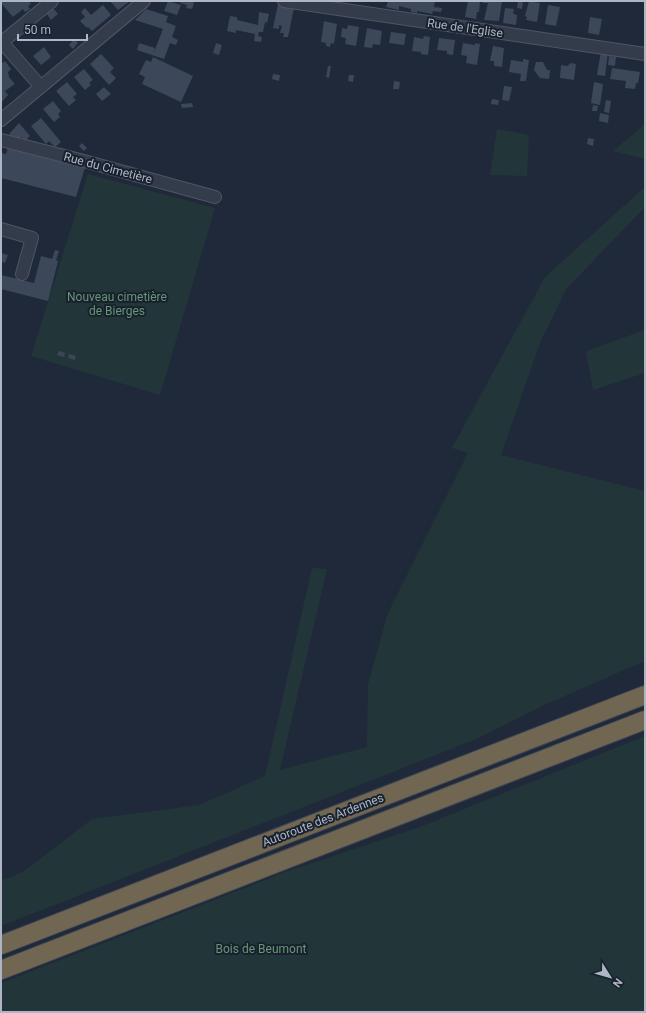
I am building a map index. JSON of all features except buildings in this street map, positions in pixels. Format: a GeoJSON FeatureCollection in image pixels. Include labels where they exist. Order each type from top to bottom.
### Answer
{"type":"FeatureCollection","features":[{"type":"Feature","properties":{"kind":"highway","name":"Autoroute des Ardennes"},"geometry":{"type":"LineString","coordinates":[[1,945],[645,694]]}},
{"type":"Feature","properties":{"kind":"highway","name":"Autoroute des Ardennes"},"geometry":{"type":"LineString","coordinates":[[1,970],[645,720]]}},
{"type":"Feature","properties":{"kind":"street"},"geometry":{"type":"LineString","coordinates":[[40,87],[2,41],[52,1]]}},
{"type":"Feature","properties":{"kind":"street"},"geometry":{"type":"LineString","coordinates":[[1,120],[144,1]]}},
{"type":"Feature","properties":{"kind":"street","name":"Rue de l'Eglise"},"geometry":{"type":"LineString","coordinates":[[284,1],[645,54]]}},
{"type":"Feature","properties":{"kind":"street","name":"Rue du Cimetière"},"geometry":{"type":"LineString","coordinates":[[1,140],[84,160],[216,197]]}},
{"type":"Feature","properties":{"kind":"street"},"geometry":{"type":"LineString","coordinates":[[1,228],[32,238],[22,274]]}},
{"type":"Feature","properties":{"kind":"green space"},"geometry":{"type":"Polygon","coordinates":[[[645,124],[645,159],[613,151],[645,124]]]}},
{"type":"Feature","properties":{"kind":"green space"},"geometry":{"type":"Polygon","coordinates":[[[497,129],[529,135],[527,176],[490,175],[497,129]]]}},
{"type":"Feature","properties":{"kind":"green space","name":"Nouveau cimetière de Bierges"},"geometry":{"type":"Polygon","coordinates":[[[88,174],[215,208],[160,395],[31,356],[88,174]]]}},
{"type":"Feature","properties":{"kind":"green space"},"geometry":{"type":"Polygon","coordinates":[[[645,187],[645,207],[566,289],[540,343],[501,455],[645,491],[645,661],[544,705],[474,740],[1,926],[1,881],[23,872],[92,819],[199,805],[265,776],[312,568],[327,569],[280,770],[367,747],[368,684],[388,613],[468,453],[452,448],[545,277],[645,187]]]}},
{"type":"Feature","properties":{"kind":"green space"},"geometry":{"type":"Polygon","coordinates":[[[645,330],[645,373],[593,390],[586,351],[645,330]]]}},
{"type":"Feature","properties":{"kind":"green space","name":"Bois de Beumont"},"geometry":{"type":"Polygon","coordinates":[[[645,736],[645,1012],[1,1012],[1,983],[276,875],[420,827],[645,736]]]}}]}
